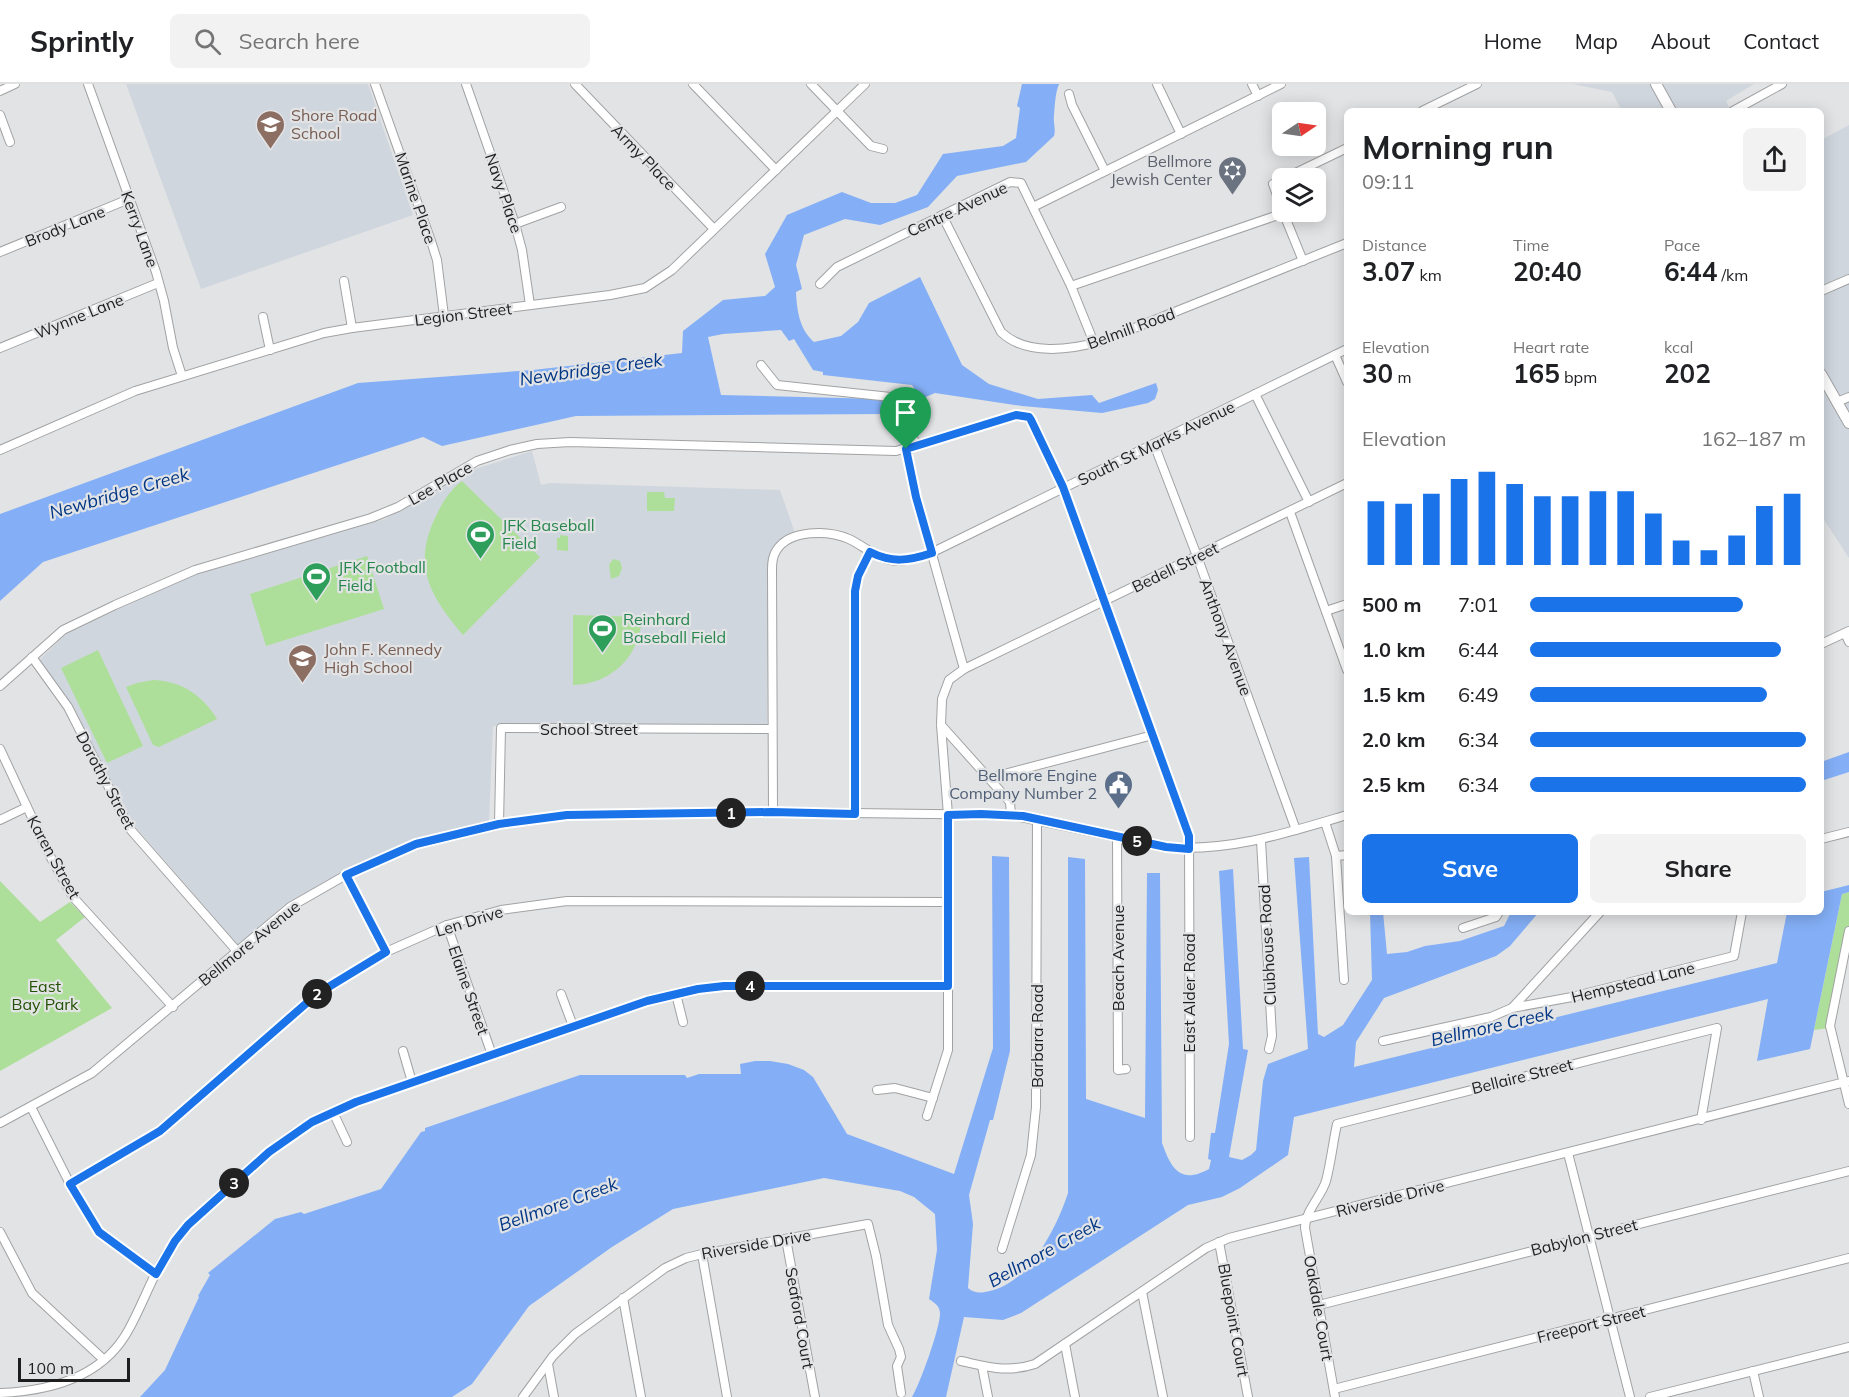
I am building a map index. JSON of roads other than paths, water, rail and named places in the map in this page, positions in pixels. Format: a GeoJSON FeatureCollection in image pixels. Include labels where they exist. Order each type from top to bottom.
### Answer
{"type":"FeatureCollection","features":[{"type":"Feature","properties":{"kind":"main road"},"geometry":{"type":"LineString","coordinates":[[1656,84],[1669,108]]}},
{"type":"Feature","properties":{"kind":"main road"},"geometry":{"type":"LineString","coordinates":[[1824,379],[1849,423]]}},
{"type":"Feature","properties":{"kind":"street"},"geometry":{"type":"LineString","coordinates":[[0,91],[15,84]]}},
{"type":"Feature","properties":{"kind":"street","name":"Kerry Lane"},"geometry":{"type":"LineString","coordinates":[[88,84],[164,301],[173,348],[182,376]]}},
{"type":"Feature","properties":{"kind":"street","name":"Marine Place"},"geometry":{"type":"LineString","coordinates":[[375,84],[431,241],[444,316]]}},
{"type":"Feature","properties":{"kind":"street","name":"Navy Place"},"geometry":{"type":"LineString","coordinates":[[466,84],[515,224],[522,250],[530,305]]}},
{"type":"Feature","properties":{"kind":"street","name":"Army Place"},"geometry":{"type":"LineString","coordinates":[[575,84],[714,229]]}},
{"type":"Feature","properties":{"kind":"street"},"geometry":{"type":"LineString","coordinates":[[693,84],[776,170]]}},
{"type":"Feature","properties":{"kind":"street"},"geometry":{"type":"LineString","coordinates":[[811,84],[871,146],[883,149]]}},
{"type":"Feature","properties":{"kind":"street","name":"Legion Street"},"geometry":{"type":"LineString","coordinates":[[0,450],[135,391],[324,333],[610,295],[645,288],[672,270],[865,84]]}},
{"type":"Feature","properties":{"kind":"street"},"geometry":{"type":"LineString","coordinates":[[1157,84],[1181,134]]}},
{"type":"Feature","properties":{"kind":"street"},"geometry":{"type":"LineString","coordinates":[[1252,84],[1258,96]]}},
{"type":"Feature","properties":{"kind":"street"},"geometry":{"type":"LineString","coordinates":[[1033,207],[1281,84]]}},
{"type":"Feature","properties":{"kind":"street"},"geometry":{"type":"LineString","coordinates":[[1428,108],[1477,84]]}},
{"type":"Feature","properties":{"kind":"street"},"geometry":{"type":"LineString","coordinates":[[1738,108],[1782,84]]}},
{"type":"Feature","properties":{"kind":"street"},"geometry":{"type":"LineString","coordinates":[[1069,94],[1072,105],[1105,171]]}},
{"type":"Feature","properties":{"kind":"street"},"geometry":{"type":"LineString","coordinates":[[0,115],[10,142]]}},
{"type":"Feature","properties":{"kind":"street"},"geometry":{"type":"LineString","coordinates":[[1306,168],[1344,149]]}},
{"type":"Feature","properties":{"kind":"street","name":"Centre Avenue"},"geometry":{"type":"LineString","coordinates":[[820,284],[837,267],[1010,182],[1021,183],[1071,286],[1094,343]]}},
{"type":"Feature","properties":{"kind":"street","name":"Brody Lane"},"geometry":{"type":"LineString","coordinates":[[0,252],[129,199]]}},
{"type":"Feature","properties":{"kind":"street"},"geometry":{"type":"LineString","coordinates":[[515,224],[561,207]]}},
{"type":"Feature","properties":{"kind":"street","name":"Belmill Road"},"geometry":{"type":"LineString","coordinates":[[942,215],[996,324],[1007,338],[1026,346],[1043,348],[1074,348],[1094,343],[1344,244]]}},
{"type":"Feature","properties":{"kind":"street"},"geometry":{"type":"LineString","coordinates":[[1071,286],[1272,215]]}},
{"type":"Feature","properties":{"kind":"street"},"geometry":{"type":"LineString","coordinates":[[1287,222],[1303,261]]}},
{"type":"Feature","properties":{"kind":"street"},"geometry":{"type":"LineString","coordinates":[[1824,290],[1849,279]]}},
{"type":"Feature","properties":{"kind":"street"},"geometry":{"type":"LineString","coordinates":[[344,281],[352,328]]}},
{"type":"Feature","properties":{"kind":"street","name":"Wynne Lane"},"geometry":{"type":"LineString","coordinates":[[0,348],[158,283]]}},
{"type":"Feature","properties":{"kind":"street"},"geometry":{"type":"LineString","coordinates":[[263,317],[270,350]]}},
{"type":"Feature","properties":{"kind":"street","name":"South St Marks Avenue"},"geometry":{"type":"LineString","coordinates":[[772,812],[772,569],[777,549],[794,537],[822,533],[848,538],[870,552],[898,561],[932,553],[1344,352]]}},
{"type":"Feature","properties":{"kind":"street"},"geometry":{"type":"LineString","coordinates":[[1335,356],[1344,376]]}},
{"type":"Feature","properties":{"kind":"street"},"geometry":{"type":"LineString","coordinates":[[761,365],[777,385],[900,398],[916,446]]}},
{"type":"Feature","properties":{"kind":"street"},"geometry":{"type":"LineString","coordinates":[[1255,394],[1309,502]]}},
{"type":"Feature","properties":{"kind":"street"},"geometry":{"type":"LineString","coordinates":[[1837,402],[1849,397]]}},
{"type":"Feature","properties":{"kind":"street","name":"Lee Place"},"geometry":{"type":"LineString","coordinates":[[0,686],[56,636],[74,624],[145,592],[221,561],[371,518],[398,507],[477,461],[537,444],[570,442],[896,451],[1016,415],[1029,417],[1063,487]]}},
{"type":"Feature","properties":{"kind":"street","name":"Anthony Avenue"},"geometry":{"type":"LineString","coordinates":[[1154,444],[1296,830]]}},
{"type":"Feature","properties":{"kind":"street"},"geometry":{"type":"LineString","coordinates":[[906,449],[916,497],[964,669]]}},
{"type":"Feature","properties":{"kind":"street","name":"Bedell Street"},"geometry":{"type":"LineString","coordinates":[[927,1116],[948,1050],[948,815],[941,724],[942,699],[949,680],[964,669],[1344,484]]}},
{"type":"Feature","properties":{"kind":"street","name":"East Alder Road"},"geometry":{"type":"LineString","coordinates":[[1063,487],[1189,836],[1190,1137]]}},
{"type":"Feature","properties":{"kind":"street"},"geometry":{"type":"LineString","coordinates":[[1290,512],[1344,662]]}},
{"type":"Feature","properties":{"kind":"street"},"geometry":{"type":"LineString","coordinates":[[855,814],[855,591],[858,576],[870,552]]}},
{"type":"Feature","properties":{"kind":"street"},"geometry":{"type":"LineString","coordinates":[[1326,611],[1344,605]]}},
{"type":"Feature","properties":{"kind":"street"},"geometry":{"type":"LineString","coordinates":[[1824,642],[1847,632],[1849,642]]}},
{"type":"Feature","properties":{"kind":"street","name":"Dorothy Street"},"geometry":{"type":"LineString","coordinates":[[32,657],[68,707],[130,830],[236,950]]}},
{"type":"Feature","properties":{"kind":"street"},"geometry":{"type":"LineString","coordinates":[[941,724],[1010,802],[1011,815]]}},
{"type":"Feature","properties":{"kind":"street","name":"School Street"},"geometry":{"type":"LineString","coordinates":[[499,824],[501,728],[772,729]]}},
{"type":"Feature","properties":{"kind":"street"},"geometry":{"type":"LineString","coordinates":[[989,778],[1153,735]]}},
{"type":"Feature","properties":{"kind":"street","name":"Karen Street"},"geometry":{"type":"LineString","coordinates":[[0,749],[50,856],[73,897],[173,1007]]}},
{"type":"Feature","properties":{"kind":"street"},"geometry":{"type":"LineString","coordinates":[[0,820],[27,807]]}},
{"type":"Feature","properties":{"kind":"street","name":"Bellmore Avenue"},"geometry":{"type":"LineString","coordinates":[[0,1123],[92,1073],[290,907],[346,875],[416,844],[499,824],[567,815],[772,812],[1011,815],[1166,847],[1189,849],[1261,841],[1344,816]]}},
{"type":"Feature","properties":{"kind":"street","name":"Barbara Road"},"geometry":{"type":"LineString","coordinates":[[1002,1249],[1031,1155],[1036,1107],[1037,820]]}},
{"type":"Feature","properties":{"kind":"street"},"geometry":{"type":"LineString","coordinates":[[1325,822],[1336,856],[1344,980]]}},
{"type":"Feature","properties":{"kind":"street"},"geometry":{"type":"LineString","coordinates":[[1824,838],[1849,832]]}},
{"type":"Feature","properties":{"kind":"street","name":"Beach Avenue"},"geometry":{"type":"LineString","coordinates":[[1117,837],[1118,1070],[1126,1070]]}},
{"type":"Feature","properties":{"kind":"street","name":"Clubhouse Road"},"geometry":{"type":"LineString","coordinates":[[1261,841],[1272,1036],[1269,1049]]}},
{"type":"Feature","properties":{"kind":"street"},"geometry":{"type":"LineString","coordinates":[[1336,856],[1344,855]]}},
{"type":"Feature","properties":{"kind":"street"},"geometry":{"type":"LineString","coordinates":[[346,875],[386,952]]}},
{"type":"Feature","properties":{"kind":"street","name":"Len Drive"},"geometry":{"type":"LineString","coordinates":[[70,1184],[160,1131],[317,994],[386,952],[447,925],[501,910],[567,901],[948,902]]}},
{"type":"Feature","properties":{"kind":"street"},"geometry":{"type":"LineString","coordinates":[[1463,928],[1497,915]]}},
{"type":"Feature","properties":{"kind":"street"},"geometry":{"type":"LineString","coordinates":[[1512,1008],[1597,915]]}},
{"type":"Feature","properties":{"kind":"street","name":"Hempstead Lane"},"geometry":{"type":"LineString","coordinates":[[1383,1041],[1491,1017],[1512,1008],[1572,997],[1734,956],[1741,915]]}},
{"type":"Feature","properties":{"kind":"street","name":"Elaine Street"},"geometry":{"type":"LineString","coordinates":[[447,925],[492,1055]]}},
{"type":"Feature","properties":{"kind":"street"},"geometry":{"type":"LineString","coordinates":[[1849,930],[1830,1026],[1846,1082],[1849,1104]]}},
{"type":"Feature","properties":{"kind":"street"},"geometry":{"type":"LineString","coordinates":[[0,1393],[43,1390],[59,1386],[81,1376],[103,1359],[128,1332],[156,1274],[175,1241],[188,1225],[269,1152],[299,1131],[333,1112],[412,1082],[647,1001],[698,989],[724,986],[948,986]]}},
{"type":"Feature","properties":{"kind":"street"},"geometry":{"type":"LineString","coordinates":[[561,994],[573,1026]]}},
{"type":"Feature","properties":{"kind":"street"},"geometry":{"type":"LineString","coordinates":[[676,994],[684,1022]]}},
{"type":"Feature","properties":{"kind":"street","name":"Bellaire Street"},"geometry":{"type":"LineString","coordinates":[[1305,1220],[1319,1198],[1326,1181],[1337,1124],[1340,1122],[1717,1028],[1701,1120]]}},
{"type":"Feature","properties":{"kind":"street"},"geometry":{"type":"LineString","coordinates":[[403,1051],[412,1082]]}},
{"type":"Feature","properties":{"kind":"street","name":"Riverside Drive"},"geometry":{"type":"LineString","coordinates":[[962,1361],[1002,1370],[1024,1368],[1040,1361],[1206,1248],[1219,1242],[1846,1082]]}},
{"type":"Feature","properties":{"kind":"street"},"geometry":{"type":"LineString","coordinates":[[876,1090],[896,1088],[933,1098]]}},
{"type":"Feature","properties":{"kind":"street"},"geometry":{"type":"LineString","coordinates":[[31,1107],[70,1184],[99,1232],[156,1274]]}},
{"type":"Feature","properties":{"kind":"street"},"geometry":{"type":"LineString","coordinates":[[333,1112],[347,1142]]}},
{"type":"Feature","properties":{"kind":"street"},"geometry":{"type":"LineString","coordinates":[[1568,1153],[1630,1397]]}},
{"type":"Feature","properties":{"kind":"street","name":"Babylon Street"},"geometry":{"type":"LineString","coordinates":[[1319,1305],[1849,1171]]}},
{"type":"Feature","properties":{"kind":"street","name":"Oakdale Court"},"geometry":{"type":"LineString","coordinates":[[1305,1220],[1334,1393]]}},
{"type":"Feature","properties":{"kind":"street","name":"Riverside Drive"},"geometry":{"type":"LineString","coordinates":[[523,1397],[553,1356],[575,1334],[665,1268],[686,1258],[702,1254],[868,1224],[888,1325],[901,1357],[897,1366],[901,1393]]}},
{"type":"Feature","properties":{"kind":"street"},"geometry":{"type":"LineString","coordinates":[[0,1232],[32,1293],[103,1359]]}},
{"type":"Feature","properties":{"kind":"street","name":"Seaford Court"},"geometry":{"type":"LineString","coordinates":[[786,1239],[814,1397]]}},
{"type":"Feature","properties":{"kind":"street","name":"Bluepoint Court"},"geometry":{"type":"LineString","coordinates":[[1219,1242],[1248,1397]]}},
{"type":"Feature","properties":{"kind":"street"},"geometry":{"type":"LineString","coordinates":[[702,1254],[727,1397]]}},
{"type":"Feature","properties":{"kind":"street","name":"Freeport Street"},"geometry":{"type":"LineString","coordinates":[[1334,1393],[1849,1258]]}},
{"type":"Feature","properties":{"kind":"street"},"geometry":{"type":"LineString","coordinates":[[1143,1292],[1162,1397]]}},
{"type":"Feature","properties":{"kind":"street"},"geometry":{"type":"LineString","coordinates":[[623,1298],[641,1397]]}},
{"type":"Feature","properties":{"kind":"street"},"geometry":{"type":"LineString","coordinates":[[1065,1344],[1074,1397]]}},
{"type":"Feature","properties":{"kind":"street"},"geometry":{"type":"LineString","coordinates":[[1650,1397],[1849,1347]]}},
{"type":"Feature","properties":{"kind":"street"},"geometry":{"type":"LineString","coordinates":[[548,1364],[554,1397]]}},
{"type":"Feature","properties":{"kind":"street"},"geometry":{"type":"LineString","coordinates":[[982,1366],[988,1397]]}},
{"type":"Feature","properties":{"kind":"street"},"geometry":{"type":"LineString","coordinates":[[1752,1371],[1759,1397]]}},
{"type":"Feature","properties":{"kind":"water","name":"Newbridge Creek"},"geometry":{"type":"Polygon","coordinates":[[[1022,84],[1059,84],[1055,103],[1054,136],[1026,162],[957,176],[928,207],[880,225],[845,219],[804,235],[796,265],[802,289],[796,292],[802,325],[814,342],[841,336],[858,322],[869,303],[920,277],[962,365],[989,384],[1038,399],[1092,395],[1099,403],[1156,383],[1158,390],[1155,399],[1148,403],[1102,413],[1022,406],[935,393],[921,399],[912,385],[823,375],[823,372],[813,370],[794,339],[789,341],[781,330],[723,334],[708,337],[721,395],[883,399],[884,414],[576,416],[442,446],[423,437],[43,562],[0,601],[0,514],[358,383],[533,370],[682,353],[683,331],[723,300],[765,296],[775,287],[765,254],[787,215],[842,192],[871,203],[895,203],[917,195],[943,154],[1003,146],[1016,138],[1020,108],[1017,106],[1022,84]]]}},
{"type":"Feature","properties":{"kind":"water"},"geometry":{"type":"Polygon","coordinates":[[[1849,752],[1849,772],[1824,780],[1824,761],[1849,752]]]}},
{"type":"Feature","properties":{"kind":"water","name":"Bellmore Creek"},"geometry":{"type":"Polygon","coordinates":[[[992,856],[1009,857],[1010,1051],[993,1120],[990,1120],[969,1195],[973,1224],[968,1288],[979,1292],[1004,1286],[1029,1265],[1049,1237],[1068,1193],[1068,857],[1085,859],[1086,1099],[1145,1118],[1147,873],[1160,873],[1162,1143],[1173,1166],[1184,1174],[1191,1175],[1209,1169],[1211,1133],[1215,1133],[1229,1044],[1219,871],[1233,869],[1243,1049],[1248,1050],[1229,1157],[1242,1160],[1256,1150],[1263,1081],[1268,1064],[1308,1049],[1294,858],[1309,857],[1318,1034],[1324,1037],[1343,1025],[1372,980],[1370,915],[1383,915],[1387,954],[1460,941],[1504,926],[1510,915],[1536,915],[1510,946],[1496,956],[1384,998],[1356,1042],[1354,1067],[1777,963],[1786,915],[1824,915],[1824,891],[1849,885],[1849,892],[1842,894],[1810,1049],[1757,1061],[1768,999],[1294,1117],[1288,1155],[1240,1188],[1222,1197],[1188,1205],[1021,1313],[1003,1320],[964,1317],[946,1397],[912,1397],[929,1356],[940,1314],[935,1303],[929,1299],[937,1250],[935,1214],[914,1197],[900,1191],[824,1178],[673,1209],[612,1247],[529,1306],[472,1384],[452,1397],[140,1397],[165,1370],[198,1296],[210,1275],[208,1273],[275,1219],[301,1212],[304,1214],[381,1189],[425,1128],[580,1075],[685,1075],[687,1078],[699,1074],[741,1074],[740,1064],[770,1061],[788,1064],[804,1070],[813,1077],[847,1134],[954,1174],[993,1048],[992,856]]]}},
{"type":"Feature","properties":{"kind":"place","name":"Shore Road School"},"geometry":{"type":"Point","coordinates":[270,150]}},
{"type":"Feature","properties":{"kind":"place","name":"Bellmore Jewish Center"},"geometry":{"type":"Point","coordinates":[1233,196]}},
{"type":"Feature","properties":{"kind":"place","name":"JFK Baseball Field"},"geometry":{"type":"Point","coordinates":[481,560]}},
{"type":"Feature","properties":{"kind":"place","name":"JFK Football Field"},"geometry":{"type":"Point","coordinates":[317,602]}},
{"type":"Feature","properties":{"kind":"place","name":"Reinhard Baseball Field"},"geometry":{"type":"Point","coordinates":[602,654]}},
{"type":"Feature","properties":{"kind":"place","name":"John F. Kennedy High School"},"geometry":{"type":"Point","coordinates":[303,684]}},
{"type":"Feature","properties":{"kind":"place","name":"Bellmore Engine Company Number 2"},"geometry":{"type":"Point","coordinates":[1118,810]}},
{"type":"Feature","properties":{"kind":"park label","name":"East Bay Park"},"geometry":{"type":"Point","coordinates":[45,995]}}]}
